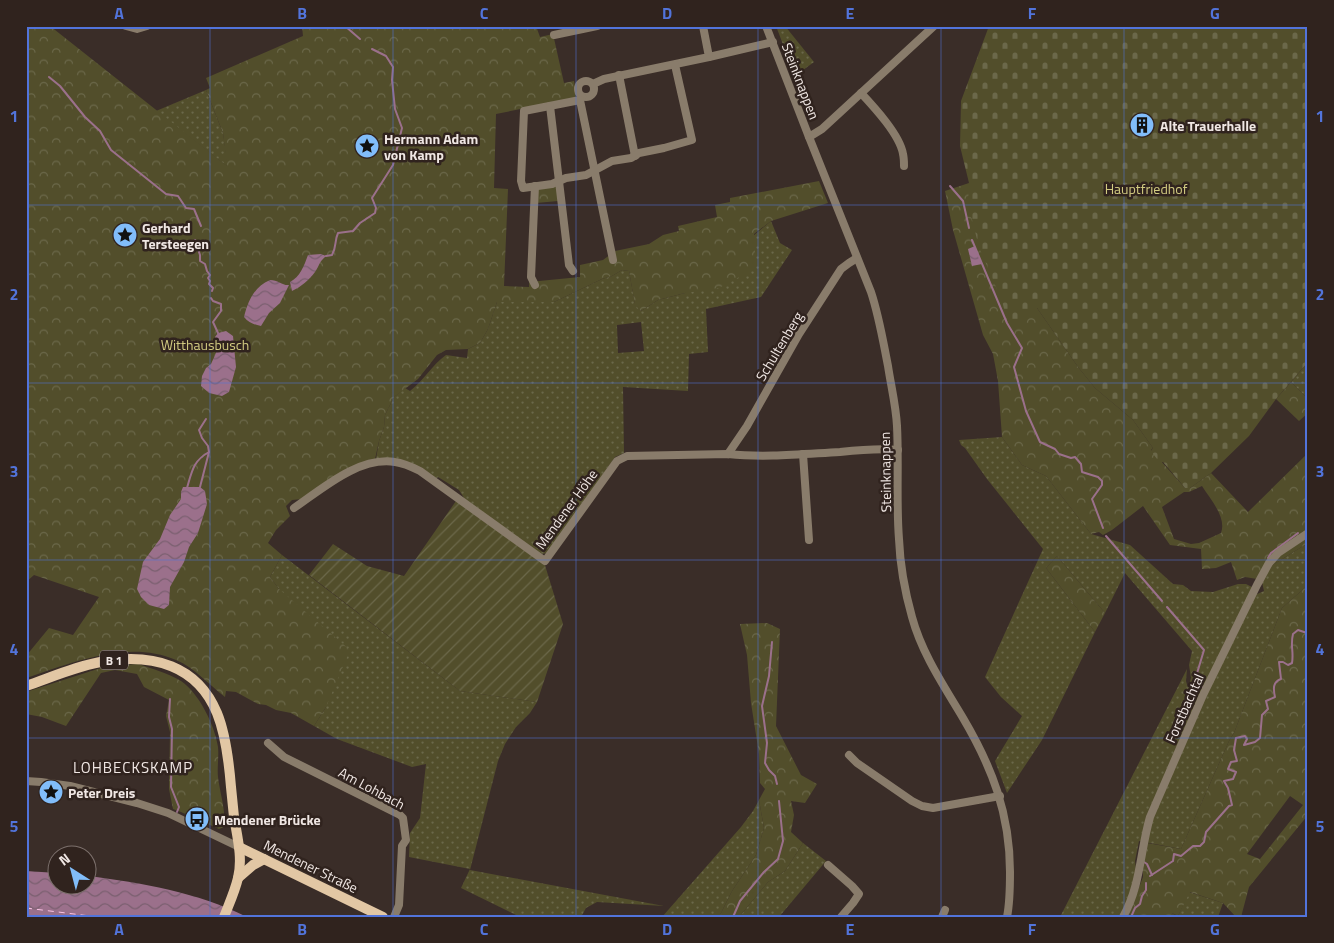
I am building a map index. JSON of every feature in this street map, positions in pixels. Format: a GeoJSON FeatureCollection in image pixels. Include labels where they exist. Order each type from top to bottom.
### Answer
{"type":"FeatureCollection","features":[{"type":"Feature","properties":{"kind":"main road","name":"B 1"},"geometry":{"type":"LineString","coordinates":[[26,686],[106,661],[140,658],[157,661],[175,668],[189,676],[199,685],[209,698],[221,726],[231,783],[239,847],[240,866],[224,917]]}},
{"type":"Feature","properties":{"kind":"main road","name":"Mendener Straße"},"geometry":{"type":"LineString","coordinates":[[239,847],[383,917]]}},
{"type":"Feature","properties":{"kind":"main road"},"geometry":{"type":"LineString","coordinates":[[237,880],[253,865],[264,859]]}},
{"type":"Feature","properties":{"kind":"street"},"geometry":{"type":"LineString","coordinates":[[126,26],[137,29],[147,26]]}},
{"type":"Feature","properties":{"kind":"street"},"geometry":{"type":"LineString","coordinates":[[554,35],[597,26]]}},
{"type":"Feature","properties":{"kind":"street"},"geometry":{"type":"LineString","coordinates":[[703,26],[709,57]]}},
{"type":"Feature","properties":{"kind":"street","name":"Steinknappen"},"geometry":{"type":"LineString","coordinates":[[766,26],[877,310],[894,399],[898,450],[900,562],[912,618],[921,643],[934,671],[980,747],[1000,796],[1005,817],[1010,858],[1007,917]]}},
{"type":"Feature","properties":{"kind":"street"},"geometry":{"type":"LineString","coordinates":[[809,137],[822,129],[934,26]]}},
{"type":"Feature","properties":{"kind":"street"},"geometry":{"type":"LineString","coordinates":[[593,84],[604,78],[675,65],[773,42]]}},
{"type":"Feature","properties":{"kind":"street"},"geometry":{"type":"LineString","coordinates":[[593,84],[593,94],[587,98],[524,111],[521,181],[523,188],[586,175],[612,162],[635,156],[639,153],[692,140],[675,65]]}},
{"type":"Feature","properties":{"kind":"street"},"geometry":{"type":"LineString","coordinates":[[619,75],[635,156]]}},
{"type":"Feature","properties":{"kind":"street"},"geometry":{"type":"LineString","coordinates":[[593,84],[586,81],[580,84],[578,91],[581,98],[613,260]]}},
{"type":"Feature","properties":{"kind":"street"},"geometry":{"type":"LineString","coordinates":[[861,93],[885,121],[895,137],[903,152],[904,166]]}},
{"type":"Feature","properties":{"kind":"street"},"geometry":{"type":"LineString","coordinates":[[550,106],[568,265],[573,271]]}},
{"type":"Feature","properties":{"kind":"street"},"geometry":{"type":"LineString","coordinates":[[535,186],[532,277],[535,285]]}},
{"type":"Feature","properties":{"kind":"street","name":"Schultenberg"},"geometry":{"type":"LineString","coordinates":[[728,454],[747,426],[800,334],[842,269],[858,258]]}},
{"type":"Feature","properties":{"kind":"street","name":"Mendener Höhe"},"geometry":{"type":"LineString","coordinates":[[294,508],[338,478],[360,466],[372,462],[393,461],[420,471],[545,561],[617,461],[627,456],[803,454],[884,449],[898,450]]}},
{"type":"Feature","properties":{"kind":"street"},"geometry":{"type":"LineString","coordinates":[[803,454],[809,540]]}},
{"type":"Feature","properties":{"kind":"street","name":"Forstbachtal"},"geometry":{"type":"LineString","coordinates":[[1123,917],[1139,876],[1145,834],[1150,817],[1216,669],[1269,563],[1285,548],[1308,533]]}},
{"type":"Feature","properties":{"kind":"street","name":"Am Lohbach"},"geometry":{"type":"LineString","coordinates":[[268,743],[284,757],[403,818],[406,840],[402,846],[399,905],[394,917]]}},
{"type":"Feature","properties":{"kind":"street"},"geometry":{"type":"LineString","coordinates":[[850,755],[857,763],[912,802],[922,806],[933,808],[1000,796]]}},
{"type":"Feature","properties":{"kind":"street","name":"Mendener Straße"},"geometry":{"type":"LineString","coordinates":[[26,781],[70,786],[137,803],[168,813],[239,847]]}},
{"type":"Feature","properties":{"kind":"street"},"geometry":{"type":"LineString","coordinates":[[828,865],[859,894],[841,917]]}},
{"type":"Feature","properties":{"kind":"green space","name":"Witthausbusch"},"geometry":{"type":"Polygon","coordinates":[[[26,26],[50,26],[227,166],[223,133],[206,90],[210,88],[206,78],[303,36],[302,26],[536,26],[540,37],[553,34],[564,83],[574,81],[575,98],[496,114],[494,188],[508,189],[504,286],[529,287],[529,282],[580,277],[580,265],[603,260],[615,251],[649,244],[663,235],[679,231],[678,226],[717,217],[715,205],[730,202],[730,198],[819,181],[828,203],[771,221],[754,234],[756,268],[719,288],[685,293],[658,300],[641,311],[635,305],[629,271],[622,270],[554,302],[497,302],[488,329],[480,343],[468,349],[446,350],[437,355],[418,379],[394,397],[385,415],[384,427],[375,459],[302,499],[292,500],[286,506],[290,516],[276,530],[268,543],[282,555],[270,577],[279,589],[350,650],[326,707],[314,726],[291,713],[258,704],[236,692],[226,691],[225,697],[183,663],[158,654],[139,652],[100,656],[81,660],[26,678],[26,656],[49,628],[73,635],[99,597],[34,575],[26,582],[26,26]]]}},
{"type":"Feature","properties":{"kind":"green space"},"geometry":{"type":"Polygon","coordinates":[[[776,26],[785,26],[814,62],[795,76],[776,26]]]}},
{"type":"Feature","properties":{"kind":"green space","name":"Hauptfriedhof"},"geometry":{"type":"Polygon","coordinates":[[[989,26],[1308,26],[1308,362],[1276,399],[1249,436],[1211,473],[1190,488],[1185,488],[1163,462],[1160,463],[1151,451],[1153,448],[1133,420],[1095,388],[1037,308],[1009,327],[1002,301],[979,247],[968,204],[969,183],[960,146],[961,101],[989,26]]]}},
{"type":"Feature","properties":{"kind":"green space"},"geometry":{"type":"Polygon","coordinates":[[[206,90],[223,133],[228,167],[156,111],[206,90]]]}},
{"type":"Feature","properties":{"kind":"green space"},"geometry":{"type":"Polygon","coordinates":[[[969,183],[1037,308],[1078,367],[1095,388],[1133,420],[1153,448],[1151,450],[1185,488],[1190,488],[1211,473],[1248,512],[1308,453],[1308,543],[1271,566],[1257,579],[1245,577],[1237,580],[1231,562],[1216,568],[1202,569],[1201,549],[1170,545],[1143,506],[1103,535],[1099,532],[1091,534],[1046,476],[1022,465],[1002,437],[998,381],[993,354],[983,335],[953,230],[945,191],[969,183]],[[1202,486],[1189,492],[1184,492],[1162,507],[1174,539],[1191,544],[1199,543],[1221,533],[1222,521],[1220,515],[1202,486]]]}},
{"type":"Feature","properties":{"kind":"green space"},"geometry":{"type":"Polygon","coordinates":[[[557,186],[558,201],[536,203],[536,191],[557,186]]]}},
{"type":"Feature","properties":{"kind":"green space"},"geometry":{"type":"Polygon","coordinates":[[[771,221],[780,243],[792,250],[761,297],[706,309],[708,352],[689,354],[688,391],[623,387],[624,453],[615,457],[549,553],[541,554],[466,501],[459,490],[438,477],[436,479],[419,468],[376,459],[385,415],[394,397],[405,388],[410,391],[446,355],[467,358],[468,349],[480,343],[488,329],[497,302],[554,302],[622,270],[629,271],[635,304],[641,311],[658,300],[685,293],[771,221]],[[641,322],[617,325],[618,353],[644,351],[641,322]]]}},
{"type":"Feature","properties":{"kind":"green space"},"geometry":{"type":"Polygon","coordinates":[[[1308,362],[1308,399],[1291,382],[1308,362]]]}},
{"type":"Feature","properties":{"kind":"green space"},"geometry":{"type":"Polygon","coordinates":[[[1291,382],[1308,399],[1308,413],[1299,421],[1276,399],[1291,382]]]}},
{"type":"Feature","properties":{"kind":"green space"},"geometry":{"type":"Polygon","coordinates":[[[1002,437],[1022,465],[1046,476],[1091,534],[1130,545],[1173,584],[1183,585],[1191,591],[1213,592],[1238,584],[1246,584],[1252,587],[1255,595],[1264,591],[1262,582],[1271,566],[1308,543],[1308,585],[1282,608],[1234,733],[1181,849],[1139,841],[1135,861],[1137,877],[1120,917],[1060,917],[1187,669],[1186,681],[1188,688],[1191,678],[1189,665],[1192,651],[1125,573],[1105,613],[1057,556],[1046,568],[1095,632],[1042,740],[1007,793],[995,761],[1022,716],[1001,697],[985,677],[1043,549],[987,479],[959,440],[1002,437]]]}},
{"type":"Feature","properties":{"kind":"green space"},"geometry":{"type":"Polygon","coordinates":[[[456,501],[544,562],[563,624],[537,702],[460,691],[309,575],[333,544],[367,566],[404,576],[456,501]]]}},
{"type":"Feature","properties":{"kind":"green space"},"geometry":{"type":"Polygon","coordinates":[[[282,555],[460,691],[537,702],[530,713],[516,727],[505,744],[498,761],[470,870],[664,906],[597,902],[586,908],[581,917],[520,917],[461,888],[470,869],[409,857],[410,833],[420,818],[426,764],[412,767],[337,739],[314,726],[326,707],[279,589],[270,577],[282,555]]]}},
{"type":"Feature","properties":{"kind":"green space"},"geometry":{"type":"Polygon","coordinates":[[[1057,556],[1105,613],[1095,632],[1046,568],[1057,556]]]}},
{"type":"Feature","properties":{"kind":"green space"},"geometry":{"type":"Polygon","coordinates":[[[1308,585],[1308,815],[1249,887],[1241,917],[1236,917],[1223,903],[1190,892],[1178,916],[1172,913],[1170,917],[1128,917],[1143,877],[1143,859],[1147,843],[1181,849],[1234,733],[1282,608],[1308,585]],[[1290,796],[1247,854],[1260,859],[1303,805],[1290,796]]]}},
{"type":"Feature","properties":{"kind":"green space"},"geometry":{"type":"Polygon","coordinates":[[[767,623],[780,629],[776,726],[801,775],[817,784],[805,803],[791,801],[794,815],[791,832],[803,843],[785,871],[768,882],[739,917],[719,917],[732,891],[756,855],[764,828],[759,800],[765,789],[760,783],[759,754],[751,703],[747,655],[740,624],[767,623]]]}},
{"type":"Feature","properties":{"kind":"green space"},"geometry":{"type":"Polygon","coordinates":[[[138,664],[166,673],[188,686],[210,720],[218,747],[218,777],[224,808],[224,827],[219,829],[173,809],[169,789],[170,732],[166,716],[169,700],[144,687],[137,674],[115,670],[101,673],[66,726],[42,717],[26,714],[26,692],[107,666],[138,664]]]}},
{"type":"Feature","properties":{"kind":"green space"},"geometry":{"type":"Polygon","coordinates":[[[759,800],[764,828],[756,855],[732,891],[719,917],[662,917],[741,827],[759,800]]]}},
{"type":"Feature","properties":{"kind":"green space"},"geometry":{"type":"Polygon","coordinates":[[[803,843],[826,861],[779,917],[739,917],[768,882],[785,871],[803,843]]]}},
{"type":"Feature","properties":{"kind":"green space"},"geometry":{"type":"Polygon","coordinates":[[[1189,892],[1223,903],[1218,917],[1170,917],[1171,913],[1178,916],[1189,892]]]}},
{"type":"Feature","properties":{"kind":"water"},"geometry":{"type":"Polygon","coordinates":[[[975,246],[982,264],[972,266],[968,249],[975,246]]]}},
{"type":"Feature","properties":{"kind":"water"},"geometry":{"type":"Polygon","coordinates":[[[321,254],[326,256],[320,262],[315,272],[305,283],[292,291],[290,282],[299,274],[308,255],[321,254]]]}},
{"type":"Feature","properties":{"kind":"water"},"geometry":{"type":"Polygon","coordinates":[[[270,280],[289,285],[280,303],[269,313],[261,326],[253,324],[244,317],[248,305],[252,295],[260,286],[270,280]]]}},
{"type":"Feature","properties":{"kind":"water"},"geometry":{"type":"Polygon","coordinates":[[[226,331],[233,336],[236,367],[229,392],[222,396],[209,393],[201,386],[202,376],[216,353],[215,337],[218,333],[226,331]]]}},
{"type":"Feature","properties":{"kind":"water"},"geometry":{"type":"Polygon","coordinates":[[[183,487],[200,487],[205,491],[207,504],[198,533],[189,547],[184,562],[170,587],[169,605],[164,609],[149,605],[141,597],[137,589],[143,562],[160,539],[170,515],[181,499],[183,487]]]}},
{"type":"Feature","properties":{"kind":"water"},"geometry":{"type":"Polygon","coordinates":[[[26,871],[48,872],[48,896],[98,896],[98,877],[149,885],[189,895],[228,908],[247,917],[26,917],[26,871]]]}},
{"type":"Feature","properties":{"kind":"waterway"},"geometry":{"type":"LineString","coordinates":[[345,26],[360,39]]}},
{"type":"Feature","properties":{"kind":"waterway"},"geometry":{"type":"LineString","coordinates":[[326,256],[332,255],[338,233],[353,231],[360,223],[375,213],[376,208],[372,198],[393,165],[402,128],[395,109],[392,80],[393,67],[386,56],[372,49]]}},
{"type":"Feature","properties":{"kind":"waterway"},"geometry":{"type":"LineString","coordinates":[[49,77],[60,86],[85,117],[100,131],[111,150],[166,194],[178,196],[186,208],[194,209],[201,226]]}},
{"type":"Feature","properties":{"kind":"waterway"},"geometry":{"type":"LineString","coordinates":[[950,186],[963,201],[969,228]]}},
{"type":"Feature","properties":{"kind":"waterway"},"geometry":{"type":"LineString","coordinates":[[195,240],[200,261],[205,264],[210,275],[208,278],[209,284],[213,288],[212,291]]}},
{"type":"Feature","properties":{"kind":"waterway"},"geometry":{"type":"LineString","coordinates":[[972,240],[1007,323],[1022,348],[1014,367],[1026,411],[1040,442],[1055,449],[1059,454],[1071,458],[1075,457],[1081,464],[1082,472],[1098,477],[1102,481],[1102,485],[1092,499],[1103,528]]}},
{"type":"Feature","properties":{"kind":"waterway"},"geometry":{"type":"LineString","coordinates":[[211,298],[213,301],[221,304],[221,311],[213,322],[218,333]]}},
{"type":"Feature","properties":{"kind":"waterway"},"geometry":{"type":"LineString","coordinates":[[200,487],[209,452],[208,446],[199,430],[206,419]]}},
{"type":"Feature","properties":{"kind":"waterway"},"geometry":{"type":"LineString","coordinates":[[187,488],[196,463],[209,452]]}},
{"type":"Feature","properties":{"kind":"waterway"},"geometry":{"type":"LineString","coordinates":[[1268,558],[1271,553],[1298,533]]}},
{"type":"Feature","properties":{"kind":"waterway"},"geometry":{"type":"LineString","coordinates":[[1106,536],[1162,601]]}},
{"type":"Feature","properties":{"kind":"waterway"},"geometry":{"type":"LineString","coordinates":[[1167,607],[1204,650],[1195,680],[1203,688]]}},
{"type":"Feature","properties":{"kind":"waterway"},"geometry":{"type":"LineString","coordinates":[[1150,876],[1173,861],[1174,854],[1181,856],[1193,846],[1200,846],[1204,842],[1206,832],[1232,805],[1228,788],[1224,781],[1233,779],[1236,772],[1228,769],[1231,762],[1237,761],[1234,750],[1236,738],[1245,736],[1247,739],[1244,745],[1255,742],[1260,738],[1262,715],[1268,709],[1266,701],[1275,697],[1274,686],[1281,679],[1279,662],[1288,665],[1292,663],[1293,634],[1298,630],[1308,632]]}},
{"type":"Feature","properties":{"kind":"waterway"},"geometry":{"type":"LineString","coordinates":[[772,642],[769,676],[762,706],[767,743],[765,763],[775,776],[777,784]]}},
{"type":"Feature","properties":{"kind":"waterway"},"geometry":{"type":"LineString","coordinates":[[170,699],[169,717],[172,729],[171,787],[179,807],[177,812]]}},
{"type":"Feature","properties":{"kind":"waterway"},"geometry":{"type":"LineString","coordinates":[[733,917],[740,901],[764,872],[778,859],[783,841],[779,801]]}},
{"type":"Feature","properties":{"kind":"waterway"},"geometry":{"type":"LineString","coordinates":[[1144,862],[1147,864],[1152,875]]}},
{"type":"Feature","properties":{"kind":"waterway"},"geometry":{"type":"LineString","coordinates":[[1131,917],[1135,908],[1140,904],[1146,890],[1146,883]]}},
{"type":"Feature","properties":{"kind":"ferry route"},"geometry":{"type":"LineString","coordinates":[[26,908],[98,917]]}},
{"type":"Feature","properties":{"kind":"place","name":"Alte Trauerhalle"},"geometry":{"type":"Point","coordinates":[1142,125]}},
{"type":"Feature","properties":{"kind":"place","name":"Hermann Adam von Kamp"},"geometry":{"type":"Point","coordinates":[367,146]}},
{"type":"Feature","properties":{"kind":"place","name":"Gerhard Tersteegen"},"geometry":{"type":"Point","coordinates":[125,235]}},
{"type":"Feature","properties":{"kind":"place","name":"Peter Dreis"},"geometry":{"type":"Point","coordinates":[51,792]}},
{"type":"Feature","properties":{"kind":"place","name":"Mendener Brücke"},"geometry":{"type":"Point","coordinates":[197,819]}},
{"type":"Feature","properties":{"kind":"district","name":"LOHBECKSKAMP"},"geometry":{"type":"Point","coordinates":[133,767]}}]}
